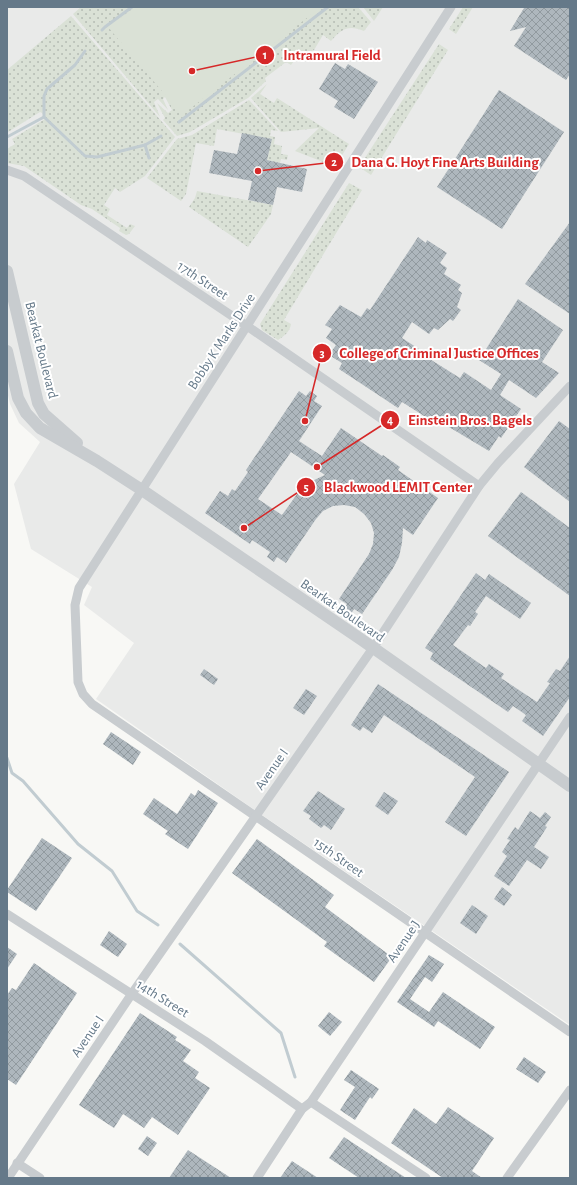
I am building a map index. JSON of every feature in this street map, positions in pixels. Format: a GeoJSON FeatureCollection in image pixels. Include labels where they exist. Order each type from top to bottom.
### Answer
{"type":"FeatureCollection","features":[{"type":"Feature","properties":{"kind":"street","name":"Bobby K Marks Drive"},"geometry":{"type":"LineString","coordinates":[[92,704],[83,694],[78,682],[75,605],[79,588],[451,7]]}},
{"type":"Feature","properties":{"kind":"street","name":"17th Street"},"geometry":{"type":"LineString","coordinates":[[7,170],[24,176],[479,486]]}},
{"type":"Feature","properties":{"kind":"street","name":"Bearkat Boulevard"},"geometry":{"type":"LineString","coordinates":[[7,271],[38,403],[44,414],[97,461]]}},
{"type":"Feature","properties":{"kind":"street","name":"Bearkat Boulevard"},"geometry":{"type":"LineString","coordinates":[[7,351],[18,398],[26,413],[40,428],[97,461],[142,490],[373,648],[570,786]]}},
{"type":"Feature","properties":{"kind":"street","name":"Avenue I"},"geometry":{"type":"LineString","coordinates":[[8,1178],[131,995],[373,648],[479,486],[498,463],[570,386]]}},
{"type":"Feature","properties":{"kind":"street","name":"15th Street"},"geometry":{"type":"LineString","coordinates":[[92,704],[570,1032]]}},
{"type":"Feature","properties":{"kind":"street","name":"Avenue J"},"geometry":{"type":"LineString","coordinates":[[257,1178],[302,1109],[311,1102],[570,717]]}},
{"type":"Feature","properties":{"kind":"street","name":"14th Street"},"geometry":{"type":"LineString","coordinates":[[7,914],[131,995],[205,1041],[302,1109]]}},
{"type":"Feature","properties":{"kind":"street"},"geometry":{"type":"LineString","coordinates":[[507,1178],[570,1090]]}},
{"type":"Feature","properties":{"kind":"street"},"geometry":{"type":"LineString","coordinates":[[311,1102],[426,1178]]}},
{"type":"Feature","properties":{"kind":"street"},"geometry":{"type":"LineString","coordinates":[[17,1163],[40,1178]]}},
{"type":"Feature","properties":{"kind":"shaded area"},"geometry":{"type":"Polygon","coordinates":[[[7,7],[570,7],[570,1025],[249,806],[96,699],[134,643],[84,605],[92,587],[31,549],[14,484],[40,442],[19,423],[10,404],[7,391],[7,7]]]}},
{"type":"Feature","properties":{"kind":"shaded area"},"geometry":{"type":"Polygon","coordinates":[[[81,7],[358,7],[371,22],[364,31],[354,28],[346,29],[339,33],[331,41],[323,35],[314,50],[296,58],[291,65],[286,62],[265,78],[266,81],[248,98],[190,132],[177,136],[163,120],[165,118],[157,103],[168,113],[172,110],[165,97],[163,99],[168,110],[158,99],[154,102],[160,117],[73,14],[81,7]]]}},
{"type":"Feature","properties":{"kind":"shaded area"},"geometry":{"type":"Polygon","coordinates":[[[135,7],[321,7],[182,115],[108,27],[135,7]]]}},
{"type":"Feature","properties":{"kind":"shaded area"},"geometry":{"type":"Polygon","coordinates":[[[363,7],[383,7],[374,21],[363,7]]]}},
{"type":"Feature","properties":{"kind":"shaded area"},"geometry":{"type":"Polygon","coordinates":[[[463,7],[473,7],[456,34],[449,29],[463,7]]]}},
{"type":"Feature","properties":{"kind":"shaded area"},"geometry":{"type":"Polygon","coordinates":[[[71,16],[175,137],[145,176],[120,192],[115,188],[104,205],[110,209],[107,215],[127,228],[130,224],[135,226],[129,234],[126,235],[119,231],[120,228],[92,209],[81,205],[24,166],[7,163],[7,149],[15,144],[12,139],[45,119],[44,114],[40,112],[8,132],[7,70],[71,16]]]}},
{"type":"Feature","properties":{"kind":"shaded area"},"geometry":{"type":"Polygon","coordinates":[[[439,44],[448,50],[371,175],[359,167],[439,44]]]}},
{"type":"Feature","properties":{"kind":"shaded area"},"geometry":{"type":"Polygon","coordinates":[[[267,84],[260,94],[274,103],[277,98],[349,144],[341,157],[338,155],[331,165],[295,151],[319,128],[281,132],[251,98],[267,84]]]}},
{"type":"Feature","properties":{"kind":"shaded area"},"geometry":{"type":"Polygon","coordinates":[[[249,100],[278,131],[271,130],[270,136],[275,137],[274,144],[282,146],[281,154],[288,155],[287,160],[281,159],[280,163],[267,160],[271,139],[217,129],[214,146],[196,143],[186,194],[181,201],[147,178],[177,139],[192,135],[249,100]]]}},
{"type":"Feature","properties":{"kind":"shaded area"},"geometry":{"type":"Polygon","coordinates":[[[349,183],[362,190],[284,320],[291,324],[288,332],[278,340],[262,330],[260,324],[349,183]]]}},
{"type":"Feature","properties":{"kind":"shaded area"},"geometry":{"type":"Polygon","coordinates":[[[197,191],[273,205],[271,214],[248,247],[189,207],[195,198],[197,191]]]}},
{"type":"Feature","properties":{"kind":"building"},"geometry":{"type":"Polygon","coordinates":[[[570,7],[570,74],[566,80],[514,46],[526,27],[510,31],[524,8],[570,7]]]}},
{"type":"Feature","properties":{"kind":"building"},"geometry":{"type":"Polygon","coordinates":[[[335,63],[345,69],[348,64],[378,82],[354,119],[334,107],[338,101],[319,89],[335,63]]]}},
{"type":"Feature","properties":{"kind":"building"},"geometry":{"type":"Polygon","coordinates":[[[499,90],[564,132],[502,229],[437,187],[499,90]]]}},
{"type":"Feature","properties":{"kind":"building"},"geometry":{"type":"Polygon","coordinates":[[[242,133],[272,139],[267,160],[307,169],[302,192],[277,187],[273,205],[248,200],[252,181],[209,173],[214,150],[237,154],[242,133]]]}},
{"type":"Feature","properties":{"kind":"building"},"geometry":{"type":"Polygon","coordinates":[[[570,222],[570,314],[525,284],[570,222]]]}},
{"type":"Feature","properties":{"kind":"building"},"geometry":{"type":"Polygon","coordinates":[[[418,237],[426,243],[427,240],[447,253],[440,263],[447,268],[444,274],[461,285],[458,290],[462,293],[457,307],[461,310],[453,321],[450,319],[438,330],[434,328],[429,334],[412,322],[402,338],[422,351],[420,353],[460,378],[464,372],[491,390],[501,374],[479,360],[518,299],[563,330],[542,362],[559,373],[536,398],[509,380],[500,395],[521,409],[501,438],[499,436],[489,451],[434,418],[432,421],[402,402],[398,408],[339,369],[342,363],[329,355],[336,345],[326,338],[332,329],[325,325],[340,305],[361,317],[367,308],[370,310],[418,237]]]}},
{"type":"Feature","properties":{"kind":"building"},"geometry":{"type":"Polygon","coordinates":[[[299,391],[306,396],[310,391],[317,396],[314,401],[322,406],[299,441],[322,456],[341,428],[400,467],[398,470],[438,498],[413,535],[403,528],[399,557],[392,570],[362,614],[354,609],[351,614],[343,609],[347,604],[339,599],[369,554],[373,544],[374,533],[371,523],[364,514],[355,507],[344,505],[333,506],[323,511],[316,519],[286,563],[277,557],[274,562],[267,557],[270,552],[252,540],[250,544],[205,513],[220,491],[228,496],[232,489],[235,491],[248,472],[246,470],[299,391]],[[291,452],[258,499],[282,515],[300,490],[312,481],[325,475],[291,452]]]}},
{"type":"Feature","properties":{"kind":"building"},"geometry":{"type":"Polygon","coordinates":[[[559,421],[570,429],[570,502],[524,467],[559,421]]]}},
{"type":"Feature","properties":{"kind":"building"},"geometry":{"type":"Polygon","coordinates":[[[521,492],[570,528],[570,596],[488,536],[521,492]]]}},
{"type":"Feature","properties":{"kind":"building"},"geometry":{"type":"Polygon","coordinates":[[[476,573],[485,580],[489,574],[531,603],[520,619],[486,596],[475,612],[478,614],[470,626],[468,625],[453,645],[486,668],[489,664],[504,674],[501,678],[537,702],[550,683],[547,682],[556,669],[560,671],[570,656],[570,697],[543,736],[522,721],[526,715],[513,706],[508,712],[430,659],[433,653],[425,648],[476,573]]]}},
{"type":"Feature","properties":{"kind":"building"},"geometry":{"type":"Polygon","coordinates":[[[204,669],[218,679],[214,685],[200,675],[204,669]]]}},
{"type":"Feature","properties":{"kind":"building"},"geometry":{"type":"Polygon","coordinates":[[[378,684],[509,772],[466,836],[445,822],[475,777],[384,715],[372,733],[363,727],[360,731],[351,725],[378,684]]]}},
{"type":"Feature","properties":{"kind":"building"},"geometry":{"type":"Polygon","coordinates":[[[306,689],[317,696],[304,715],[293,708],[306,689]]]}},
{"type":"Feature","properties":{"kind":"building"},"geometry":{"type":"Polygon","coordinates":[[[111,732],[141,752],[133,765],[103,744],[111,732]]]}},
{"type":"Feature","properties":{"kind":"building"},"geometry":{"type":"Polygon","coordinates":[[[198,790],[218,803],[188,849],[165,834],[168,831],[143,814],[154,798],[177,814],[191,793],[195,796],[198,790]]]}},
{"type":"Feature","properties":{"kind":"building"},"geometry":{"type":"Polygon","coordinates":[[[318,791],[345,809],[331,830],[324,825],[321,828],[309,819],[311,816],[303,811],[318,791]]]}},
{"type":"Feature","properties":{"kind":"building"},"geometry":{"type":"Polygon","coordinates":[[[384,792],[398,801],[388,815],[375,806],[384,792]]]}},
{"type":"Feature","properties":{"kind":"building"},"geometry":{"type":"Polygon","coordinates":[[[530,811],[540,818],[545,812],[551,817],[545,826],[547,827],[534,847],[549,857],[541,869],[527,860],[509,886],[494,876],[507,856],[502,852],[510,840],[507,839],[515,827],[518,830],[530,811]]]}},
{"type":"Feature","properties":{"kind":"building"},"geometry":{"type":"Polygon","coordinates":[[[42,838],[72,858],[36,911],[7,892],[7,890],[42,838]]]}},
{"type":"Feature","properties":{"kind":"building"},"geometry":{"type":"Polygon","coordinates":[[[257,839],[334,895],[325,907],[392,957],[374,982],[324,946],[327,942],[232,873],[257,839]]]}},
{"type":"Feature","properties":{"kind":"building"},"geometry":{"type":"Polygon","coordinates":[[[502,887],[512,895],[504,906],[494,899],[502,887]]]}},
{"type":"Feature","properties":{"kind":"building"},"geometry":{"type":"Polygon","coordinates":[[[472,905],[488,916],[476,934],[460,923],[472,905]]]}},
{"type":"Feature","properties":{"kind":"building"},"geometry":{"type":"Polygon","coordinates":[[[109,931],[127,944],[118,957],[100,945],[109,931]]]}},
{"type":"Feature","properties":{"kind":"building"},"geometry":{"type":"Polygon","coordinates":[[[7,947],[17,954],[7,969],[7,947]]]}},
{"type":"Feature","properties":{"kind":"building"},"geometry":{"type":"Polygon","coordinates":[[[429,955],[444,964],[432,982],[425,977],[410,999],[429,1012],[443,992],[495,1027],[480,1049],[438,1021],[434,1027],[397,1002],[429,955]]]}},
{"type":"Feature","properties":{"kind":"building"},"geometry":{"type":"Polygon","coordinates":[[[34,963],[77,993],[16,1085],[7,1079],[7,995],[12,988],[16,990],[34,963]]]}},
{"type":"Feature","properties":{"kind":"building"},"geometry":{"type":"Polygon","coordinates":[[[329,1012],[342,1022],[330,1036],[318,1026],[329,1012]]]}},
{"type":"Feature","properties":{"kind":"building"},"geometry":{"type":"Polygon","coordinates":[[[140,1013],[177,1037],[175,1040],[191,1050],[183,1061],[199,1072],[195,1078],[210,1088],[178,1135],[152,1117],[144,1128],[123,1114],[114,1128],[79,1105],[140,1013]]]}},
{"type":"Feature","properties":{"kind":"building"},"geometry":{"type":"Polygon","coordinates":[[[524,1057],[546,1072],[538,1083],[516,1069],[524,1057]]]}},
{"type":"Feature","properties":{"kind":"building"},"geometry":{"type":"Polygon","coordinates":[[[351,1070],[379,1089],[372,1099],[370,1097],[355,1120],[340,1110],[355,1087],[344,1080],[351,1070]]]}},
{"type":"Feature","properties":{"kind":"building"},"geometry":{"type":"Polygon","coordinates":[[[448,1107],[494,1138],[472,1171],[482,1178],[443,1178],[391,1143],[414,1108],[436,1124],[448,1107]]]}},
{"type":"Feature","properties":{"kind":"building"},"geometry":{"type":"Polygon","coordinates":[[[147,1136],[157,1143],[148,1156],[138,1149],[147,1136]]]}},
{"type":"Feature","properties":{"kind":"building"},"geometry":{"type":"Polygon","coordinates":[[[344,1137],[406,1178],[359,1178],[329,1158],[344,1137]]]}},
{"type":"Feature","properties":{"kind":"building"},"geometry":{"type":"Polygon","coordinates":[[[188,1150],[231,1178],[169,1178],[188,1150]]]}},
{"type":"Feature","properties":{"kind":"building"},"geometry":{"type":"Polygon","coordinates":[[[292,1161],[318,1178],[280,1178],[292,1161]]]}},
{"type":"Feature","properties":{"kind":"waterway"},"geometry":{"type":"LineString","coordinates":[[102,30],[132,7]]}},
{"type":"Feature","properties":{"kind":"waterway"},"geometry":{"type":"LineString","coordinates":[[179,122],[328,7]]}},
{"type":"Feature","properties":{"kind":"waterway"},"geometry":{"type":"LineString","coordinates":[[85,51],[75,65],[47,89],[44,96],[44,117],[85,156],[97,157],[145,145],[161,136]]}},
{"type":"Feature","properties":{"kind":"waterway"},"geometry":{"type":"LineString","coordinates":[[7,137],[44,117]]}},
{"type":"Feature","properties":{"kind":"waterway"},"geometry":{"type":"LineString","coordinates":[[145,145],[149,158]]}},
{"type":"Feature","properties":{"kind":"waterway"},"geometry":{"type":"LineString","coordinates":[[7,758],[12,773],[23,781],[78,844],[112,871],[137,911],[158,925]]}},
{"type":"Feature","properties":{"kind":"waterway"},"geometry":{"type":"LineString","coordinates":[[180,944],[281,1033],[295,1077]]}},
{"type":"Feature","properties":{"kind":"place","name":"Intramural Field"},"geometry":{"type":"Point","coordinates":[192,71]}},
{"type":"Feature","properties":{"kind":"place","name":"Dana G. Hoyt Fine Arts Building"},"geometry":{"type":"Point","coordinates":[258,171]}},
{"type":"Feature","properties":{"kind":"place","name":"College of Criminal Justice Offices"},"geometry":{"type":"Point","coordinates":[305,421]}},
{"type":"Feature","properties":{"kind":"place","name":"Einstein Bros. Bagels"},"geometry":{"type":"Point","coordinates":[317,467]}},
{"type":"Feature","properties":{"kind":"place","name":"Blackwood LEMIT Center"},"geometry":{"type":"Point","coordinates":[244,528]}}]}
